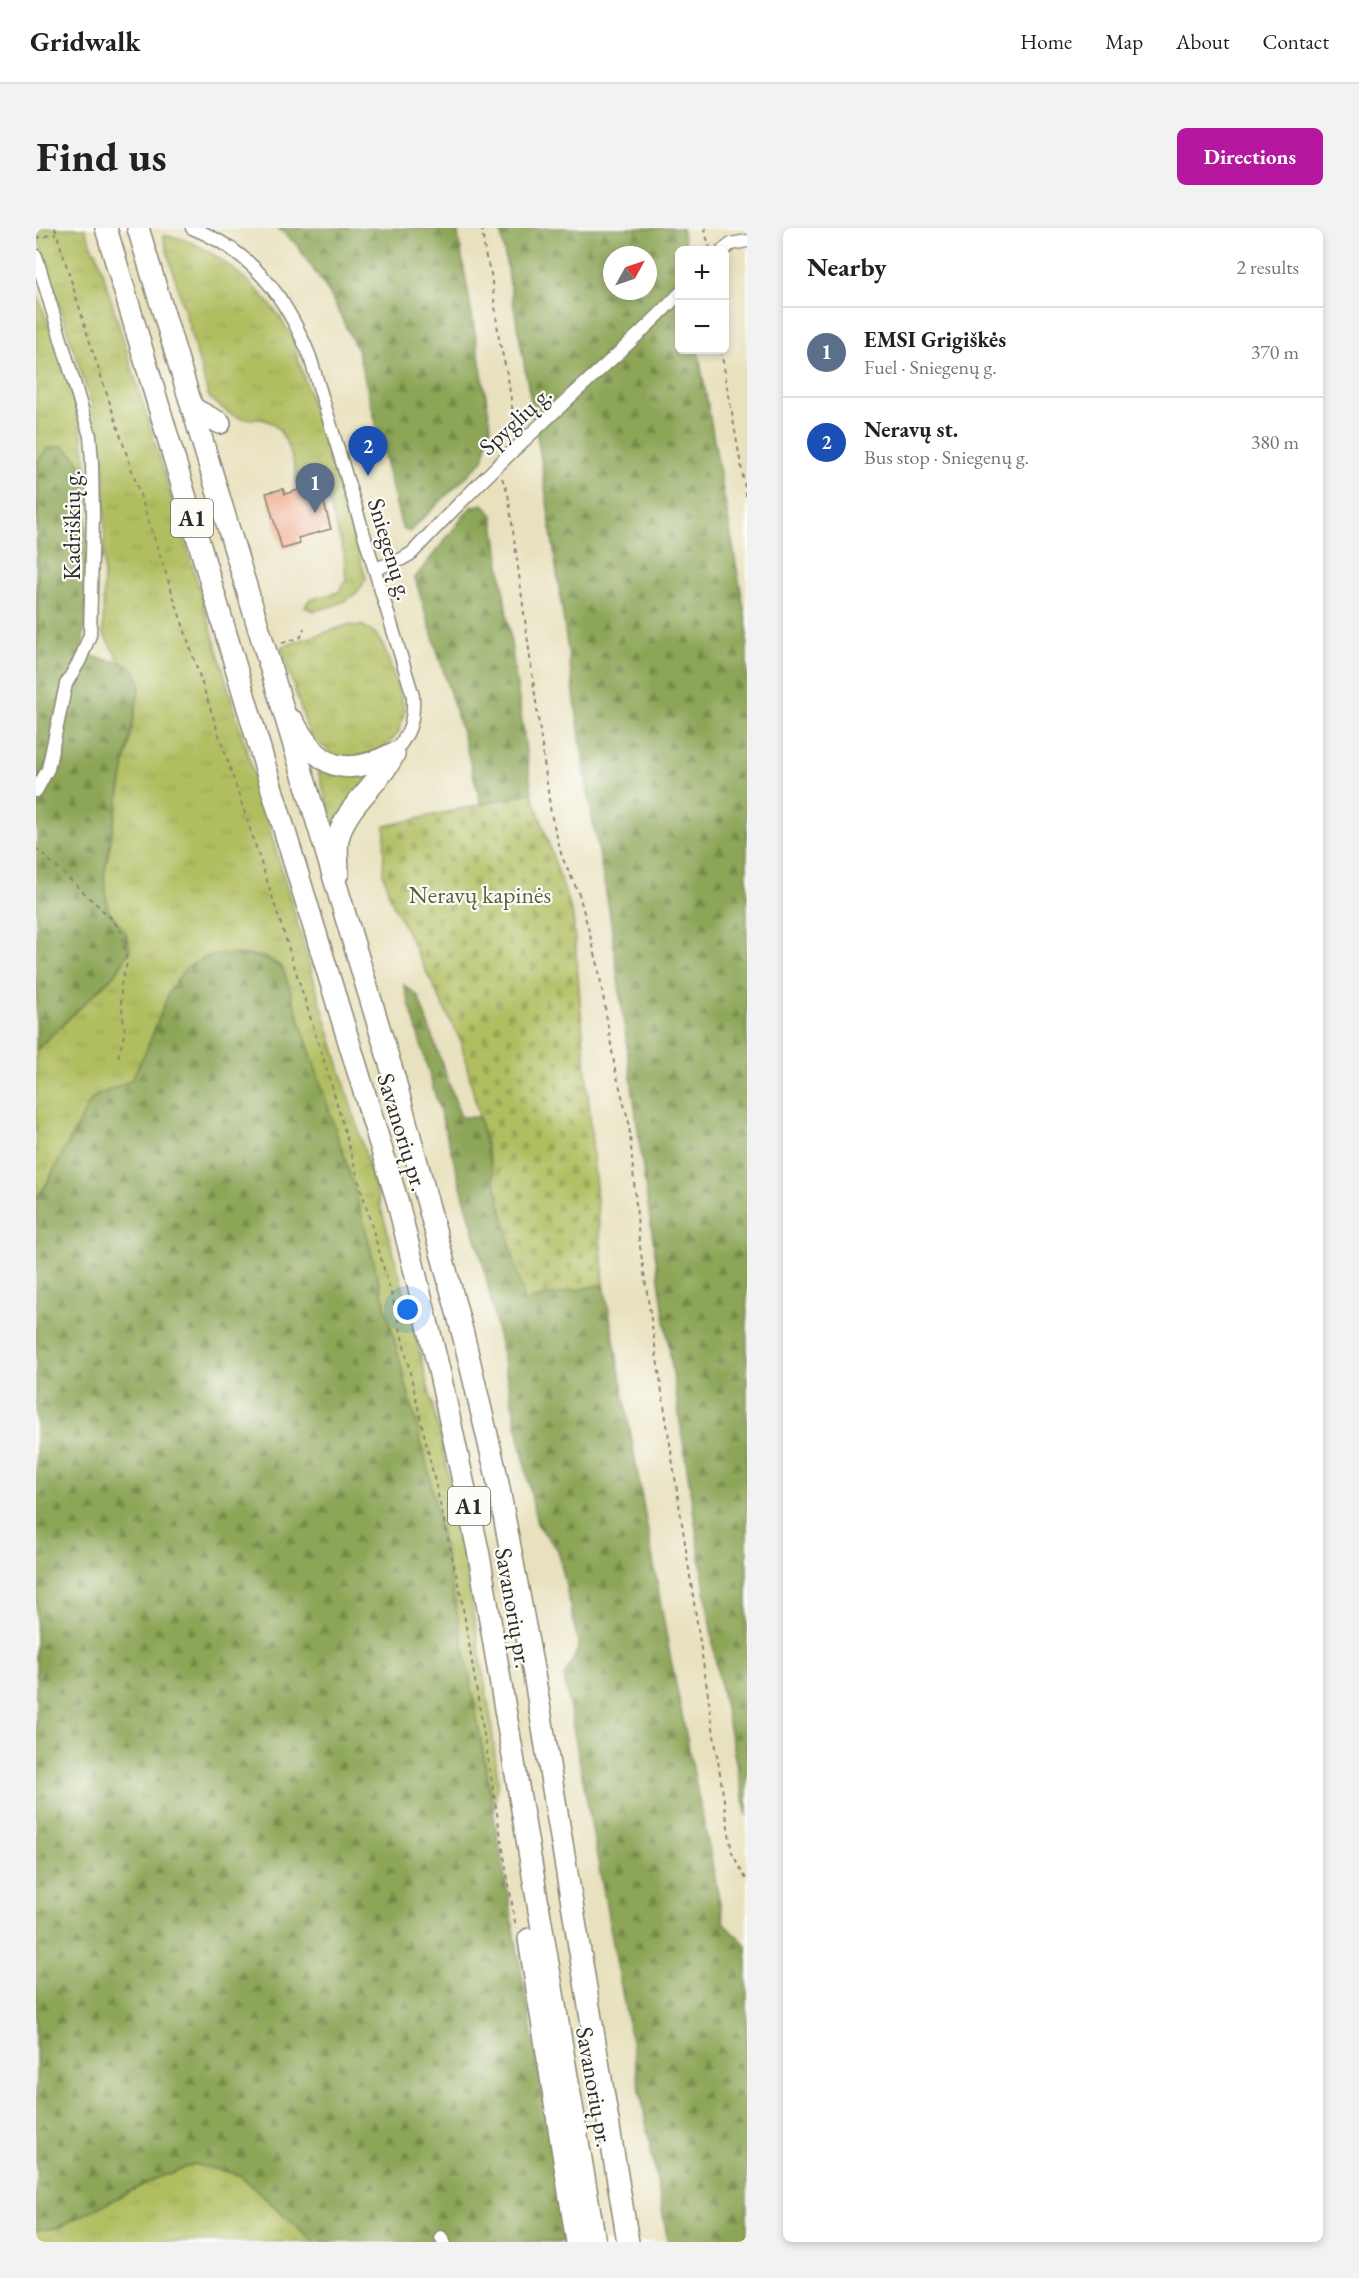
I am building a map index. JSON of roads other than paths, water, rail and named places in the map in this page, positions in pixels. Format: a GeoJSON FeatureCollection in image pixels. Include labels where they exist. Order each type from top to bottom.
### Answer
{"type":"FeatureCollection","features":[{"type":"Feature","properties":{"kind":"highway","name":"Savanorių pr."},"geometry":{"type":"LineString","coordinates":[[106,228],[271,786],[398,1203],[440,1370],[479,1555],[595,2242]]}},
{"type":"Feature","properties":{"kind":"highway","name":"A1"},"geometry":{"type":"LineString","coordinates":[[140,235],[338,895]]}},
{"type":"Feature","properties":{"kind":"highway"},"geometry":{"type":"LineString","coordinates":[[192,408],[220,423]]}},
{"type":"Feature","properties":{"kind":"highway"},"geometry":{"type":"LineString","coordinates":[[276,691],[296,727],[316,755],[329,763],[344,768],[357,768],[376,763],[394,753]]}},
{"type":"Feature","properties":{"kind":"highway"},"geometry":{"type":"LineString","coordinates":[[338,895],[338,839],[346,819],[388,766],[394,753]]}},
{"type":"Feature","properties":{"kind":"highway","name":"Savanorių pr."},"geometry":{"type":"LineString","coordinates":[[338,895],[394,1077],[463,1334],[496,1473],[534,1674],[628,2242]]}},
{"type":"Feature","properties":{"kind":"highway"},"geometry":{"type":"LineString","coordinates":[[479,1555],[525,1911],[577,2242]]}},
{"type":"Feature","properties":{"kind":"street","name":"Sniegenų g."},"geometry":{"type":"LineString","coordinates":[[192,228],[209,235],[234,251],[279,295],[297,324],[310,357],[413,696],[414,714],[408,735],[394,753]]}},
{"type":"Feature","properties":{"kind":"street"},"geometry":{"type":"LineString","coordinates":[[728,246],[747,241]]}},
{"type":"Feature","properties":{"kind":"street","name":"Kadriškių g."},"geometry":{"type":"LineString","coordinates":[[36,256],[90,436],[93,515],[90,635],[80,660],[66,684],[48,769],[36,792]]}},
{"type":"Feature","properties":{"kind":"street","name":"Spyglių g."},"geometry":{"type":"LineString","coordinates":[[375,569],[402,560],[412,553],[495,468],[649,327],[675,298]]}},
{"type":"Feature","properties":{"kind":"place","name":"Neravų st."},"geometry":{"type":"Point","coordinates":[368,476]}},
{"type":"Feature","properties":{"kind":"place","name":"EMSI Grigiškės"},"geometry":{"type":"Point","coordinates":[315,513]}},
{"type":"Feature","properties":{"kind":"park label","name":"Neravų kapinės"},"geometry":{"type":"Point","coordinates":[480,894]}}]}
